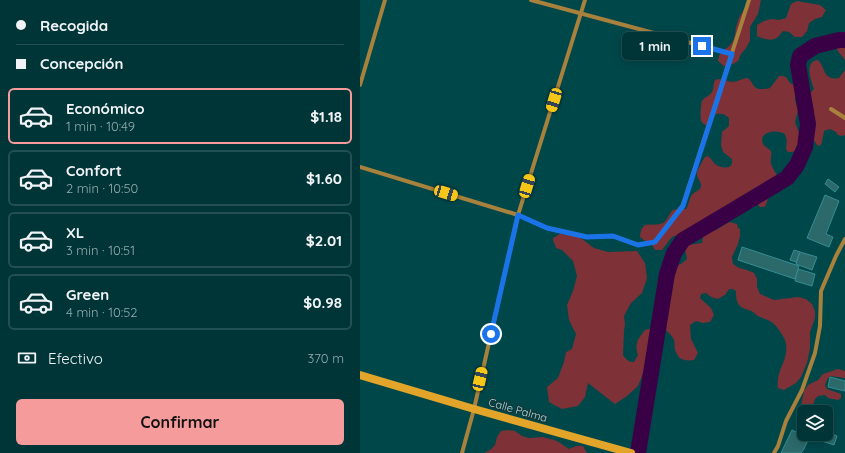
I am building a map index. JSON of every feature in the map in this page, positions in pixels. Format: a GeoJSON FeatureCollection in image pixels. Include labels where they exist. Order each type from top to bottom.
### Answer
{"type":"FeatureCollection","features":[{"type":"Feature","properties":{"kind":"street"},"geometry":{"type":"LineString","coordinates":[[360,85],[385,0]]}},
{"type":"Feature","properties":{"kind":"street"},"geometry":{"type":"LineString","coordinates":[[531,0],[732,54]]}},
{"type":"Feature","properties":{"kind":"street"},"geometry":{"type":"LineString","coordinates":[[462,453],[474,409],[518,215],[585,0]]}},
{"type":"Feature","properties":{"kind":"street"},"geometry":{"type":"LineString","coordinates":[[360,167],[518,215],[547,228],[587,237],[613,236],[638,245],[655,242],[683,206],[750,0]]}},
{"type":"Feature","properties":{"kind":"street"},"geometry":{"type":"LineString","coordinates":[[831,109],[845,118]]}},
{"type":"Feature","properties":{"kind":"street"},"geometry":{"type":"LineString","coordinates":[[774,453],[778,446],[786,421],[802,390],[815,353],[820,326],[821,291],[845,239]]}},
{"type":"Feature","properties":{"kind":"street","name":"Calle Palma"},"geometry":{"type":"LineString","coordinates":[[360,375],[628,452]]}},
{"type":"Feature","properties":{"kind":"shaded area"},"geometry":{"type":"Polygon","coordinates":[[[750,0],[761,0],[758,14],[750,27],[750,41],[738,61],[731,65],[724,66],[718,61],[719,57],[721,52],[733,41],[739,18],[750,0]]]}},
{"type":"Feature","properties":{"kind":"shaded area"},"geometry":{"type":"Polygon","coordinates":[[[797,1],[820,5],[826,10],[822,17],[809,23],[807,31],[802,37],[795,37],[789,32],[783,31],[776,39],[771,40],[757,36],[757,25],[771,19],[779,20],[786,18],[791,4],[797,1]]]}},
{"type":"Feature","properties":{"kind":"shaded area"},"geometry":{"type":"Polygon","coordinates":[[[845,36],[845,60],[837,50],[839,43],[845,36]]]}},
{"type":"Feature","properties":{"kind":"shaded area"},"geometry":{"type":"Polygon","coordinates":[[[818,60],[827,76],[830,78],[839,78],[845,70],[845,135],[838,135],[830,129],[824,131],[820,146],[817,145],[813,139],[812,126],[806,121],[805,118],[808,111],[806,101],[808,94],[814,89],[810,76],[810,67],[814,61],[818,60]]]}},
{"type":"Feature","properties":{"kind":"shaded area"},"geometry":{"type":"Polygon","coordinates":[[[779,76],[786,77],[796,88],[795,100],[798,111],[795,122],[799,133],[798,144],[795,151],[788,152],[786,149],[787,141],[785,134],[782,132],[769,132],[763,136],[763,144],[771,151],[771,163],[779,181],[778,184],[770,191],[764,207],[760,207],[753,199],[750,199],[740,205],[733,206],[727,214],[703,231],[674,236],[662,250],[655,250],[651,243],[648,243],[640,237],[641,231],[645,226],[663,223],[673,210],[686,209],[691,196],[699,190],[701,186],[697,173],[705,157],[708,156],[715,164],[724,168],[729,167],[732,163],[732,159],[723,152],[721,145],[722,132],[729,126],[729,118],[723,114],[716,114],[708,125],[704,124],[701,120],[702,101],[712,92],[715,80],[721,79],[732,82],[748,78],[756,88],[764,89],[770,88],[779,76]]]}},
{"type":"Feature","properties":{"kind":"shaded area"},"geometry":{"type":"Polygon","coordinates":[[[729,222],[737,224],[738,228],[740,229],[738,244],[732,257],[733,264],[739,268],[754,273],[757,279],[757,287],[760,294],[774,300],[798,297],[806,299],[812,304],[815,311],[815,318],[810,332],[810,348],[807,363],[801,377],[796,383],[784,390],[778,388],[778,381],[785,359],[785,340],[779,329],[772,322],[740,306],[737,301],[736,291],[733,289],[729,289],[725,295],[718,299],[711,297],[706,293],[701,294],[700,298],[711,308],[714,315],[710,322],[703,323],[696,321],[690,325],[691,339],[698,353],[694,360],[681,359],[677,355],[673,338],[663,328],[660,307],[663,298],[658,289],[658,279],[671,273],[674,266],[681,264],[687,259],[685,249],[687,245],[702,243],[703,236],[729,222]]]}},
{"type":"Feature","properties":{"kind":"shaded area"},"geometry":{"type":"Polygon","coordinates":[[[560,234],[575,236],[582,239],[594,248],[608,252],[637,251],[645,263],[647,278],[642,293],[631,303],[624,316],[625,324],[623,355],[630,362],[634,362],[638,355],[636,347],[639,339],[645,330],[653,328],[660,332],[663,338],[663,346],[644,371],[638,386],[615,404],[588,383],[585,397],[578,406],[562,409],[549,402],[547,387],[558,378],[566,352],[572,349],[576,334],[569,320],[567,305],[577,276],[573,261],[562,250],[556,248],[553,238],[560,234]]]}},
{"type":"Feature","properties":{"kind":"shaded area"},"geometry":{"type":"Polygon","coordinates":[[[838,369],[845,371],[845,378],[831,376],[828,378],[825,385],[827,389],[841,394],[841,398],[838,400],[828,398],[825,395],[818,396],[813,405],[801,405],[804,391],[808,385],[818,380],[823,374],[838,369]]]}},
{"type":"Feature","properties":{"kind":"shaded area"},"geometry":{"type":"Polygon","coordinates":[[[501,431],[515,431],[522,436],[529,438],[543,437],[557,441],[569,449],[576,446],[583,446],[587,453],[484,453],[495,445],[497,437],[501,431]]]}},
{"type":"Feature","properties":{"kind":"building"},"geometry":{"type":"Polygon","coordinates":[[[828,179],[839,187],[835,192],[825,184],[828,179]]]}},
{"type":"Feature","properties":{"kind":"building"},"geometry":{"type":"Polygon","coordinates":[[[825,195],[839,201],[826,234],[833,237],[829,247],[807,238],[825,195]]]}},
{"type":"Feature","properties":{"kind":"building"},"geometry":{"type":"Polygon","coordinates":[[[742,247],[799,266],[795,279],[738,260],[742,247]]]}},
{"type":"Feature","properties":{"kind":"building"},"geometry":{"type":"Polygon","coordinates":[[[794,250],[800,252],[796,262],[790,260],[794,250]]]}},
{"type":"Feature","properties":{"kind":"building"},"geometry":{"type":"Polygon","coordinates":[[[800,252],[817,257],[812,270],[796,264],[800,252]]]}},
{"type":"Feature","properties":{"kind":"building"},"geometry":{"type":"Polygon","coordinates":[[[798,269],[815,274],[812,286],[795,281],[798,269]]]}},
{"type":"Feature","properties":{"kind":"building"},"geometry":{"type":"Polygon","coordinates":[[[830,377],[845,381],[845,391],[828,387],[830,377]]]}},
{"type":"Feature","properties":{"kind":"building"},"geometry":{"type":"Polygon","coordinates":[[[792,430],[797,432],[797,441],[808,441],[801,453],[781,453],[792,430]]]}},
{"type":"Feature","properties":{"kind":"building"},"geometry":{"type":"Polygon","coordinates":[[[833,435],[837,436],[834,445],[822,441],[833,441],[833,435]]]}},
{"type":"Feature","properties":{"kind":"waterway"},"geometry":{"type":"LineString","coordinates":[[638,453],[667,274],[674,253],[683,240],[787,178],[797,165],[805,147],[808,124],[798,65],[800,56],[815,46],[845,40]]}},
{"type":"Feature","properties":{"kind":"route"},"geometry":{"type":"LineString","coordinates":[[491,334],[518,215],[547,228],[587,237],[613,236],[638,245],[655,242],[683,206],[732,54],[702,46]]}}]}
